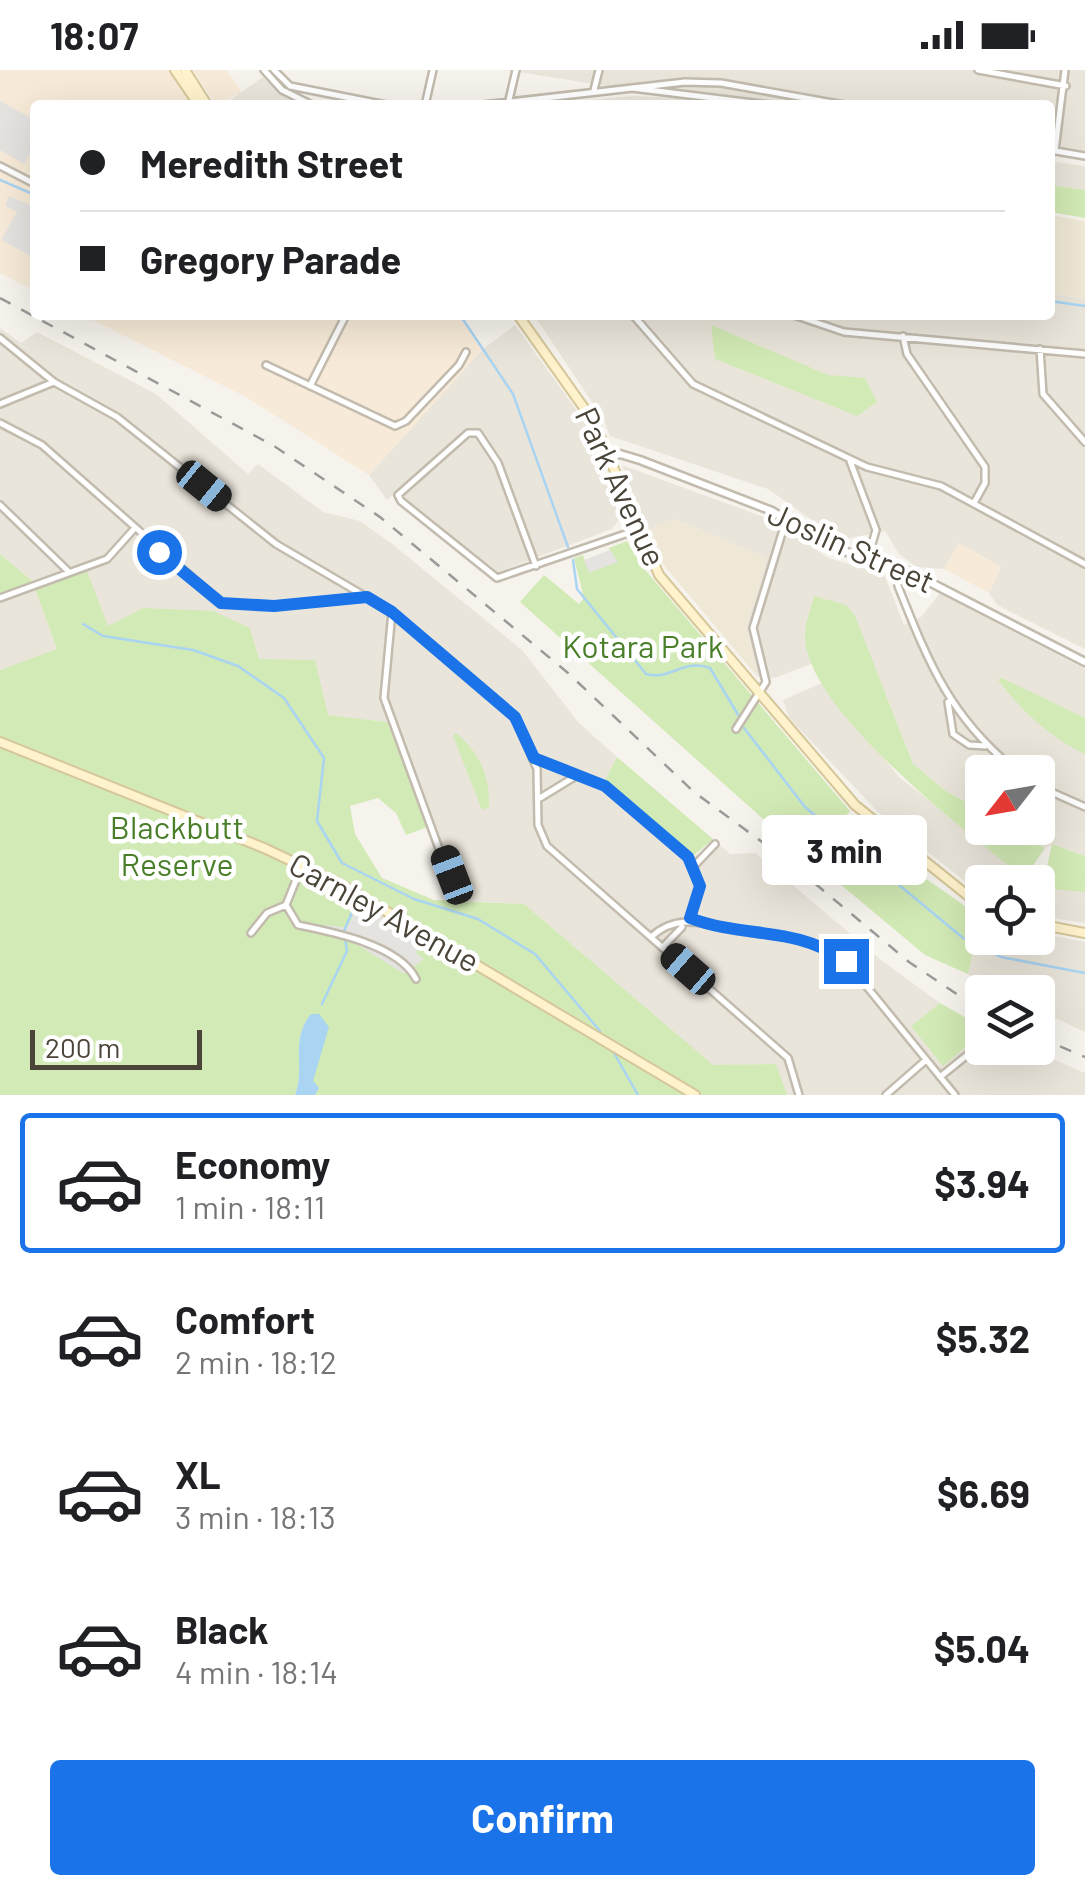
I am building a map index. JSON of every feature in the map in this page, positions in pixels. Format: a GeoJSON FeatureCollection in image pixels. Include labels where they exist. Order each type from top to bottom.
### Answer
{"type":"FeatureCollection","features":[{"type":"Feature","properties":{"kind":"main road"},"geometry":{"type":"LineString","coordinates":[[176,70],[196,100]]}},
{"type":"Feature","properties":{"kind":"main road"},"geometry":{"type":"LineString","coordinates":[[185,70],[204,100]]}},
{"type":"Feature","properties":{"kind":"main road","name":"Park Avenue"},"geometry":{"type":"LineString","coordinates":[[522,320],[589,414],[659,575],[864,815],[965,894]]}},
{"type":"Feature","properties":{"kind":"main road","name":"Carnley Avenue"},"geometry":{"type":"LineString","coordinates":[[0,742],[302,865],[382,908],[695,1095]]}},
{"type":"Feature","properties":{"kind":"main road"},"geometry":{"type":"LineString","coordinates":[[1055,927],[1085,933]]}},
{"type":"Feature","properties":{"kind":"street"},"geometry":{"type":"LineString","coordinates":[[264,70],[282,90],[302,100]]}},
{"type":"Feature","properties":{"kind":"street"},"geometry":{"type":"LineString","coordinates":[[274,70],[290,86],[361,100]]}},
{"type":"Feature","properties":{"kind":"street"},"geometry":{"type":"LineString","coordinates":[[426,100],[432,70]]}},
{"type":"Feature","properties":{"kind":"street"},"geometry":{"type":"LineString","coordinates":[[516,70],[509,100],[629,87],[722,83],[816,100]]}},
{"type":"Feature","properties":{"kind":"street"},"geometry":{"type":"LineString","coordinates":[[594,90],[599,70]]}},
{"type":"Feature","properties":{"kind":"street"},"geometry":{"type":"LineString","coordinates":[[978,70],[1066,86]]}},
{"type":"Feature","properties":{"kind":"street"},"geometry":{"type":"LineString","coordinates":[[1055,140],[1066,70]]}},
{"type":"Feature","properties":{"kind":"street"},"geometry":{"type":"LineString","coordinates":[[629,87],[731,100]]}},
{"type":"Feature","properties":{"kind":"street"},"geometry":{"type":"LineString","coordinates":[[1055,150],[1085,156]]}},
{"type":"Feature","properties":{"kind":"street"},"geometry":{"type":"LineString","coordinates":[[0,166],[30,181]]}},
{"type":"Feature","properties":{"kind":"street"},"geometry":{"type":"LineString","coordinates":[[310,386],[343,320]]}},
{"type":"Feature","properties":{"kind":"street"},"geometry":{"type":"LineString","coordinates":[[637,320],[694,384],[884,474],[930,482],[1085,564]]}},
{"type":"Feature","properties":{"kind":"street"},"geometry":{"type":"LineString","coordinates":[[807,320],[836,331],[1085,354]]}},
{"type":"Feature","properties":{"kind":"street"},"geometry":{"type":"LineString","coordinates":[[903,336],[907,354],[985,467],[985,483],[974,503]]}},
{"type":"Feature","properties":{"kind":"street"},"geometry":{"type":"LineString","coordinates":[[0,338],[54,382],[117,417],[276,544],[392,612],[517,719],[534,758],[540,798],[538,825],[547,846],[788,1058],[800,1095]]}},
{"type":"Feature","properties":{"kind":"street"},"geometry":{"type":"LineString","coordinates":[[1040,349],[1044,394],[1085,442]]}},
{"type":"Feature","properties":{"kind":"street"},"geometry":{"type":"LineString","coordinates":[[266,365],[398,426],[459,365],[466,352]]}},
{"type":"Feature","properties":{"kind":"street"},"geometry":{"type":"LineString","coordinates":[[0,404],[54,382]]}},
{"type":"Feature","properties":{"kind":"street"},"geometry":{"type":"LineString","coordinates":[[0,423],[42,445],[221,603],[274,606],[367,597]]}},
{"type":"Feature","properties":{"kind":"street"},"geometry":{"type":"LineString","coordinates":[[536,566],[498,463],[476,428],[398,498],[498,578],[536,566],[637,530]]}},
{"type":"Feature","properties":{"kind":"street","name":"Joslin Street"},"geometry":{"type":"LineString","coordinates":[[608,457],[620,454],[649,463],[786,520],[824,543],[897,567],[1085,662]]}},
{"type":"Feature","properties":{"kind":"street"},"geometry":{"type":"LineString","coordinates":[[849,458],[876,530],[868,558]]}},
{"type":"Feature","properties":{"kind":"street"},"geometry":{"type":"LineString","coordinates":[[0,505],[68,572]]}},
{"type":"Feature","properties":{"kind":"street"},"geometry":{"type":"LineString","coordinates":[[736,730],[766,682],[753,628],[786,520]]}},
{"type":"Feature","properties":{"kind":"street"},"geometry":{"type":"LineString","coordinates":[[0,598],[106,558],[134,529]]}},
{"type":"Feature","properties":{"kind":"street"},"geometry":{"type":"LineString","coordinates":[[897,567],[898,586],[948,699],[997,755]]}},
{"type":"Feature","properties":{"kind":"street"},"geometry":{"type":"LineString","coordinates":[[392,612],[384,698],[453,888]]}},
{"type":"Feature","properties":{"kind":"street"},"geometry":{"type":"LineString","coordinates":[[948,699],[947,718],[953,734],[969,745],[986,746]]}},
{"type":"Feature","properties":{"kind":"street"},"geometry":{"type":"LineString","coordinates":[[534,758],[605,786],[694,866],[700,894],[690,918],[662,947]]}},
{"type":"Feature","properties":{"kind":"street"},"geometry":{"type":"LineString","coordinates":[[540,798],[578,774]]}},
{"type":"Feature","properties":{"kind":"street"},"geometry":{"type":"LineString","coordinates":[[1055,794],[1085,807]]}},
{"type":"Feature","properties":{"kind":"street"},"geometry":{"type":"LineString","coordinates":[[694,866],[715,844]]}},
{"type":"Feature","properties":{"kind":"street"},"geometry":{"type":"LineString","coordinates":[[251,933],[267,913],[286,904],[302,865]]}},
{"type":"Feature","properties":{"kind":"street"},"geometry":{"type":"LineString","coordinates":[[286,904],[298,925],[345,935],[410,968],[416,979]]}},
{"type":"Feature","properties":{"kind":"street"},"geometry":{"type":"LineString","coordinates":[[690,918],[742,931],[800,937],[830,950],[846,961],[955,1095]]}},
{"type":"Feature","properties":{"kind":"street"},"geometry":{"type":"LineString","coordinates":[[651,937],[684,925]]}},
{"type":"Feature","properties":{"kind":"street"},"geometry":{"type":"LineString","coordinates":[[940,1077],[965,1057]]}},
{"type":"Feature","properties":{"kind":"street"},"geometry":{"type":"LineString","coordinates":[[886,1095],[926,1060]]}},
{"type":"Feature","properties":{"kind":"shaded area"},"geometry":{"type":"Polygon","coordinates":[[[0,70],[170,70],[189,100],[30,100],[30,288],[0,273],[0,70]]]}},
{"type":"Feature","properties":{"kind":"shaded area"},"geometry":{"type":"Polygon","coordinates":[[[193,70],[226,70],[242,92],[226,100],[213,100],[193,70]]]}},
{"type":"Feature","properties":{"kind":"shaded area"},"geometry":{"type":"Polygon","coordinates":[[[505,70],[1085,70],[1085,157],[1055,153],[1055,100],[592,100],[633,96],[685,98],[505,70]]]}},
{"type":"Feature","properties":{"kind":"shaded area"},"geometry":{"type":"Polygon","coordinates":[[[263,77],[290,100],[230,100],[263,77]]]}},
{"type":"Feature","properties":{"kind":"shaded area"},"geometry":{"type":"Polygon","coordinates":[[[0,101],[30,117],[30,155],[24,164],[0,150],[0,101]]]}},
{"type":"Feature","properties":{"kind":"shaded area"},"geometry":{"type":"Polygon","coordinates":[[[1055,162],[1085,166],[1085,190],[1055,186],[1055,162]]]}},
{"type":"Feature","properties":{"kind":"shaded area"},"geometry":{"type":"Polygon","coordinates":[[[9,196],[30,205],[30,255],[1,240],[17,212],[5,206],[9,196]]]}},
{"type":"Feature","properties":{"kind":"shaded area"},"geometry":{"type":"Polygon","coordinates":[[[1055,216],[1085,221],[1085,299],[1055,294],[1055,216]]]}},
{"type":"Feature","properties":{"kind":"shaded area"},"geometry":{"type":"Polygon","coordinates":[[[1055,294],[1085,299],[1085,649],[997,605],[989,593],[1001,567],[959,543],[944,569],[917,567],[899,554],[885,531],[840,540],[768,489],[610,436],[604,420],[537,320],[1055,320],[1055,294]]]}},
{"type":"Feature","properties":{"kind":"shaded area"},"geometry":{"type":"Polygon","coordinates":[[[93,320],[461,320],[482,350],[369,475],[246,397],[93,320]]]}},
{"type":"Feature","properties":{"kind":"shaded area"},"geometry":{"type":"Polygon","coordinates":[[[515,325],[588,426],[620,518],[612,529],[498,572],[395,493],[387,500],[369,475],[482,350],[515,325]]]}},
{"type":"Feature","properties":{"kind":"shaded area"},"geometry":{"type":"Polygon","coordinates":[[[0,328],[21,343],[37,332],[156,394],[248,474],[258,464],[323,512],[360,521],[391,543],[522,650],[579,723],[617,757],[605,780],[693,856],[700,854],[713,839],[730,854],[755,853],[881,960],[940,1003],[912,1026],[943,1065],[965,1047],[965,1065],[1055,1065],[1055,1060],[1085,1073],[1085,1095],[787,1095],[775,1064],[713,1066],[524,904],[460,901],[388,722],[328,715],[259,659],[143,608],[108,627],[36,584],[0,554],[0,328]]]}},
{"type":"Feature","properties":{"kind":"shaded area"},"geometry":{"type":"Polygon","coordinates":[[[622,465],[777,522],[828,558],[884,574],[904,625],[921,617],[940,593],[1085,669],[1085,856],[1055,845],[1055,755],[965,755],[965,801],[947,792],[913,764],[880,680],[804,636],[814,663],[774,678],[757,676],[746,626],[767,558],[675,519],[647,530],[622,465]]]}},
{"type":"Feature","properties":{"kind":"shaded area"},"geometry":{"type":"Polygon","coordinates":[[[675,519],[767,558],[746,626],[757,676],[657,557],[647,530],[675,519]]]}},
{"type":"Feature","properties":{"kind":"shaded area"},"geometry":{"type":"Polygon","coordinates":[[[959,543],[1001,567],[989,593],[944,569],[959,543]]]}},
{"type":"Feature","properties":{"kind":"shaded area"},"geometry":{"type":"Polygon","coordinates":[[[610,550],[618,562],[589,573],[584,560],[610,550]]]}},
{"type":"Feature","properties":{"kind":"shaded area"},"geometry":{"type":"Polygon","coordinates":[[[34,585],[57,650],[0,670],[0,598],[34,585]]]}},
{"type":"Feature","properties":{"kind":"shaded area"},"geometry":{"type":"Polygon","coordinates":[[[822,683],[899,777],[965,829],[965,845],[986,845],[1011,865],[965,865],[965,881],[877,811],[789,718],[783,700],[822,683]]]}},
{"type":"Feature","properties":{"kind":"shaded area"},"geometry":{"type":"Polygon","coordinates":[[[1055,888],[1085,892],[1085,923],[1055,919],[1055,888]]]}},
{"type":"Feature","properties":{"kind":"shaded area"},"geometry":{"type":"Polygon","coordinates":[[[359,902],[423,940],[416,953],[424,959],[404,974],[353,942],[328,936],[327,925],[347,928],[359,902]]]}},
{"type":"Feature","properties":{"kind":"shaded area"},"geometry":{"type":"Polygon","coordinates":[[[1055,936],[1085,942],[1085,1032],[1055,1018],[1055,975],[968,974],[972,955],[1055,955],[1055,936]]]}},
{"type":"Feature","properties":{"kind":"green space"},"geometry":{"type":"Polygon","coordinates":[[[1055,186],[1085,190],[1085,218],[1055,213],[1055,186]]]}},
{"type":"Feature","properties":{"kind":"green space"},"geometry":{"type":"Polygon","coordinates":[[[711,325],[828,375],[865,378],[877,402],[857,416],[715,359],[711,325]]]}},
{"type":"Feature","properties":{"kind":"green space","name":"Kotara Park"},"geometry":{"type":"Polygon","coordinates":[[[627,541],[641,565],[850,811],[844,818],[855,820],[965,906],[965,955],[972,955],[968,974],[925,955],[834,879],[851,850],[830,834],[808,859],[520,602],[544,575],[579,604],[584,598],[574,558],[583,555],[589,572],[612,555],[609,548],[627,541]]]}},
{"type":"Feature","properties":{"kind":"green space","name":"Blackbutt Reserve"},"geometry":{"type":"Polygon","coordinates":[[[0,554],[36,584],[85,566],[108,626],[143,608],[213,611],[250,628],[259,659],[315,660],[328,715],[387,722],[430,826],[406,835],[396,813],[378,798],[350,806],[355,834],[382,878],[434,900],[524,904],[713,1065],[776,1064],[787,1095],[315,1095],[318,1088],[312,1081],[326,1034],[311,1014],[299,1044],[295,1095],[0,1095],[0,670],[57,649],[34,586],[0,598],[0,554]]]}},
{"type":"Feature","properties":{"kind":"green space"},"geometry":{"type":"Polygon","coordinates":[[[814,596],[846,605],[855,616],[913,764],[965,801],[965,830],[886,760],[828,693],[810,662],[807,619],[814,596]]]}},
{"type":"Feature","properties":{"kind":"green space"},"geometry":{"type":"Polygon","coordinates":[[[1002,678],[1085,718],[1085,754],[1037,722],[998,680],[1002,678]]]}},
{"type":"Feature","properties":{"kind":"green space"},"geometry":{"type":"Polygon","coordinates":[[[456,733],[477,757],[485,775],[489,807],[482,810],[453,736],[456,733]]]}},
{"type":"Feature","properties":{"kind":"green space"},"geometry":{"type":"Polygon","coordinates":[[[617,757],[713,839],[693,856],[605,780],[617,757]]]}},
{"type":"Feature","properties":{"kind":"green space"},"geometry":{"type":"Polygon","coordinates":[[[983,845],[1045,848],[1033,865],[1008,865],[983,845]]]}},
{"type":"Feature","properties":{"kind":"green space"},"geometry":{"type":"Polygon","coordinates":[[[1052,845],[1085,856],[1085,892],[1055,889],[1055,865],[1047,865],[1052,845]]]}},
{"type":"Feature","properties":{"kind":"green space"},"geometry":{"type":"Polygon","coordinates":[[[940,1003],[965,1017],[965,1047],[943,1066],[911,1026],[940,1003]]]}},
{"type":"Feature","properties":{"kind":"water"},"geometry":{"type":"Polygon","coordinates":[[[311,1014],[319,1014],[329,1027],[313,1081],[319,1088],[315,1095],[295,1095],[299,1044],[311,1014]]]}},
{"type":"Feature","properties":{"kind":"waterway"},"geometry":{"type":"LineString","coordinates":[[0,180],[30,193]]}},
{"type":"Feature","properties":{"kind":"waterway"},"geometry":{"type":"LineString","coordinates":[[1055,302],[1085,306]]}},
{"type":"Feature","properties":{"kind":"waterway"},"geometry":{"type":"LineString","coordinates":[[463,320],[513,394],[568,547]]}},
{"type":"Feature","properties":{"kind":"waterway"},"geometry":{"type":"LineString","coordinates":[[573,560],[577,589],[646,674],[662,675],[693,666],[710,668],[740,718]]}},
{"type":"Feature","properties":{"kind":"waterway"},"geometry":{"type":"LineString","coordinates":[[83,624],[103,636],[193,650],[238,666],[284,698],[324,758],[317,821],[342,863],[414,899],[478,919],[535,954],[600,1031]]}},
{"type":"Feature","properties":{"kind":"waterway"},"geometry":{"type":"LineString","coordinates":[[744,728],[805,807],[963,938],[1001,957],[1085,973]]}},
{"type":"Feature","properties":{"kind":"waterway"},"geometry":{"type":"LineString","coordinates":[[322,1004],[347,951],[344,931],[356,903]]}},
{"type":"Feature","properties":{"kind":"waterway"},"geometry":{"type":"LineString","coordinates":[[614,1053],[638,1095]]}},
{"type":"Feature","properties":{"kind":"railway"},"geometry":{"type":"LineString","coordinates":[[0,298],[30,314]]}},
{"type":"Feature","properties":{"kind":"railway"},"geometry":{"type":"LineString","coordinates":[[41,320],[274,446],[380,517],[568,673],[694,792],[788,861],[909,962],[965,1000]]}},
{"type":"Feature","properties":{"kind":"railway"},"geometry":{"type":"LineString","coordinates":[[1055,1044],[1085,1057]]}},
{"type":"Feature","properties":{"kind":"route"},"geometry":{"type":"LineString","coordinates":[[159,552],[221,603],[274,606],[367,597],[392,612],[515,717],[534,758],[598,780],[688,857],[698,872],[700,886],[699,901],[690,918],[742,931],[800,937],[846,961]]}}]}
